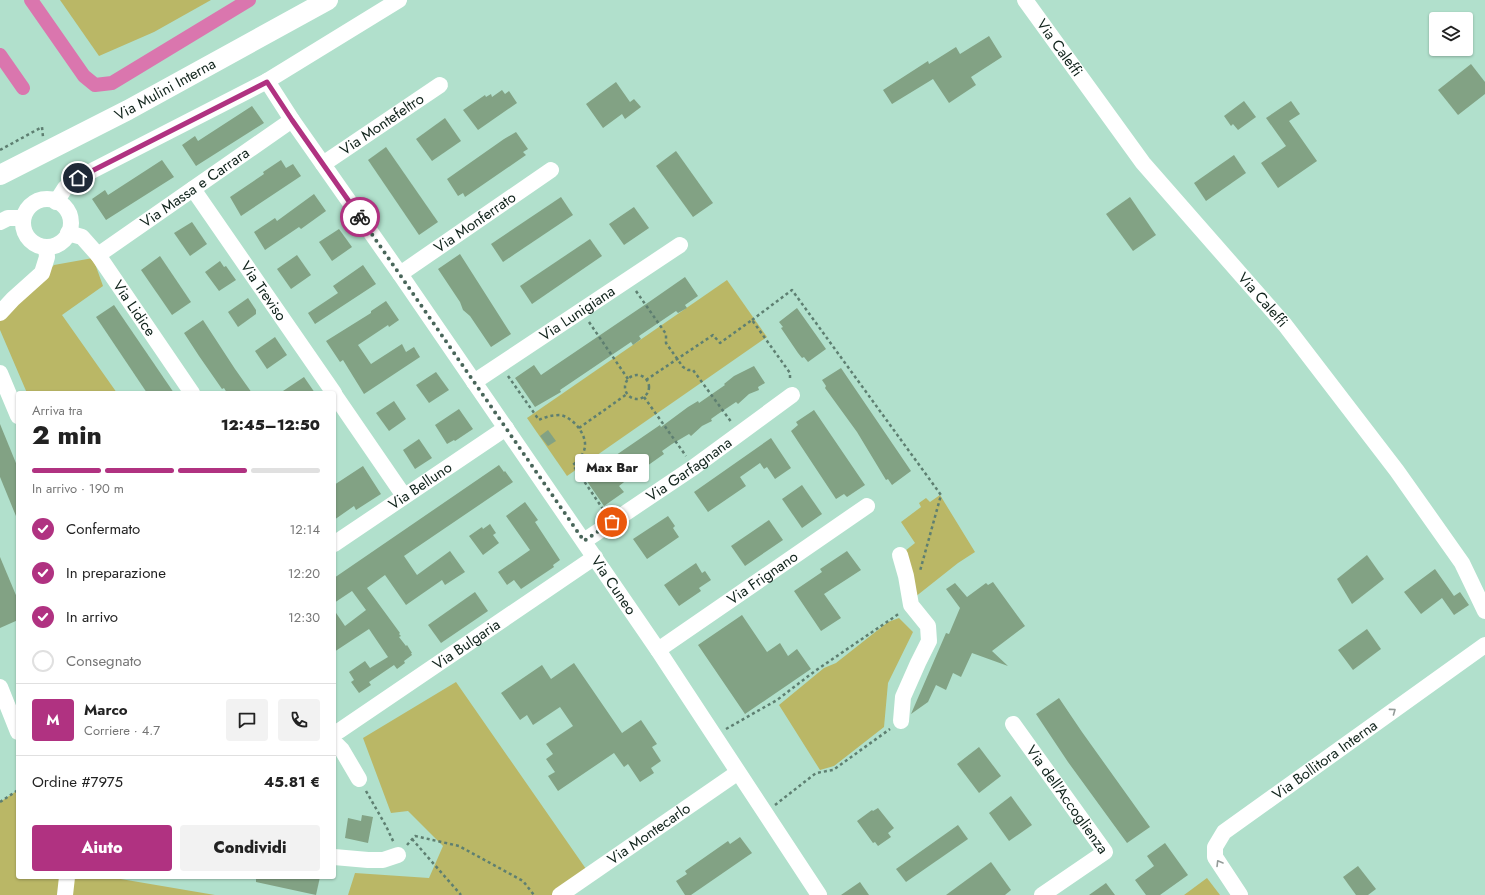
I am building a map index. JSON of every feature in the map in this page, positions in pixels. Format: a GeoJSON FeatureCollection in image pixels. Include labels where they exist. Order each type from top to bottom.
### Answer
{"type":"FeatureCollection","features":[{"type":"Feature","properties":{"kind":"main road","name":"Via Mulini Interna"},"geometry":{"type":"LineString","coordinates":[[0,175],[128,110],[328,0]]}},
{"type":"Feature","properties":{"kind":"street"},"geometry":{"type":"LineString","coordinates":[[56,202],[65,188],[78,178],[267,82],[399,0]]}},
{"type":"Feature","properties":{"kind":"street","name":"Via Caleffi"},"geometry":{"type":"LineString","coordinates":[[1025,0],[1143,163],[1284,325],[1352,411],[1397,471],[1462,563],[1485,611]]}},
{"type":"Feature","properties":{"kind":"street","name":"Via Cuneo"},"geometry":{"type":"LineString","coordinates":[[267,82],[595,557],[819,895]]}},
{"type":"Feature","properties":{"kind":"street","name":"Via Montefeltro"},"geometry":{"type":"LineString","coordinates":[[323,164],[440,85]]}},
{"type":"Feature","properties":{"kind":"street","name":"Via Massa e Carrara"},"geometry":{"type":"LineString","coordinates":[[98,255],[292,120]]}},
{"type":"Feature","properties":{"kind":"street","name":"Via Monferrato"},"geometry":{"type":"LineString","coordinates":[[400,274],[551,170]]}},
{"type":"Feature","properties":{"kind":"street","name":"Via Treviso"},"geometry":{"type":"LineString","coordinates":[[193,189],[333,391]]}},
{"type":"Feature","properties":{"kind":"street"},"geometry":{"type":"LineString","coordinates":[[49,200],[56,202],[67,211],[70,218],[68,233],[60,244],[46,247],[40,246],[28,238],[24,232],[24,218],[30,206],[36,202],[49,200]]}},
{"type":"Feature","properties":{"kind":"street"},"geometry":{"type":"LineString","coordinates":[[0,222],[8,218],[24,218]]}},
{"type":"Feature","properties":{"kind":"street","name":"Via Lidice"},"geometry":{"type":"LineString","coordinates":[[68,233],[82,237],[98,255],[191,391]]}},
{"type":"Feature","properties":{"kind":"street","name":"Via Lunigiana"},"geometry":{"type":"LineString","coordinates":[[474,382],[680,245]]}},
{"type":"Feature","properties":{"kind":"street"},"geometry":{"type":"LineString","coordinates":[[0,313],[42,273],[47,257],[46,247]]}},
{"type":"Feature","properties":{"kind":"street"},"geometry":{"type":"LineString","coordinates":[[0,373],[16,411]]}},
{"type":"Feature","properties":{"kind":"street","name":"Via Garfagnana"},"geometry":{"type":"LineString","coordinates":[[584,541],[694,466],[792,395]]}},
{"type":"Feature","properties":{"kind":"street","name":"Via Treviso"},"geometry":{"type":"LineString","coordinates":[[336,396],[404,496]]}},
{"type":"Feature","properties":{"kind":"street","name":"Via Belluno"},"geometry":{"type":"LineString","coordinates":[[336,543],[506,428]]}},
{"type":"Feature","properties":{"kind":"street","name":"Via Frignano"},"geometry":{"type":"LineString","coordinates":[[658,650],[867,506]]}},
{"type":"Feature","properties":{"kind":"street"},"geometry":{"type":"LineString","coordinates":[[900,555],[906,576],[911,605],[928,626],[929,641],[903,697],[901,721]]}},
{"type":"Feature","properties":{"kind":"street","name":"Via Bulgaria"},"geometry":{"type":"LineString","coordinates":[[336,737],[595,557]]}},
{"type":"Feature","properties":{"kind":"street","name":"Via Bollitora Interna"},"geometry":{"type":"LineString","coordinates":[[1240,895],[1215,857],[1215,847],[1224,832],[1485,646]]}},
{"type":"Feature","properties":{"kind":"street"},"geometry":{"type":"LineString","coordinates":[[0,687],[16,727]]}},
{"type":"Feature","properties":{"kind":"street","name":"Via dell'Accoglienza"},"geometry":{"type":"LineString","coordinates":[[1013,724],[1105,852],[1042,895]]}},
{"type":"Feature","properties":{"kind":"street"},"geometry":{"type":"LineString","coordinates":[[336,737],[359,779]]}},
{"type":"Feature","properties":{"kind":"street","name":"Via Montecarlo"},"geometry":{"type":"LineString","coordinates":[[560,895],[737,773]]}},
{"type":"Feature","properties":{"kind":"street"},"geometry":{"type":"LineString","coordinates":[[336,857],[383,860],[398,855]]}},
{"type":"Feature","properties":{"kind":"street"},"geometry":{"type":"LineString","coordinates":[[65,895],[67,879]]}},
{"type":"Feature","properties":{"kind":"path"},"geometry":{"type":"LineString","coordinates":[[0,150],[42,127],[46,151]]}},
{"type":"Feature","properties":{"kind":"path"},"geometry":{"type":"LineString","coordinates":[[628,279],[666,334],[666,343],[682,367],[688,370],[693,370],[739,434]]}},
{"type":"Feature","properties":{"kind":"path"},"geometry":{"type":"LineString","coordinates":[[646,380],[713,335],[720,343],[792,290],[941,495],[919,576]]}},
{"type":"Feature","properties":{"kind":"path"},"geometry":{"type":"LineString","coordinates":[[581,310],[628,379]]}},
{"type":"Feature","properties":{"kind":"path"},"geometry":{"type":"LineString","coordinates":[[752,320],[790,373],[792,395]]}},
{"type":"Feature","properties":{"kind":"path"},"geometry":{"type":"LineString","coordinates":[[500,364],[538,420],[548,416],[561,415],[573,421],[579,428],[583,434],[585,442],[584,450],[580,459],[573,465],[612,522]]}},
{"type":"Feature","properties":{"kind":"path"},"geometry":{"type":"LineString","coordinates":[[639,376],[646,380],[648,391],[644,397],[637,399],[630,397],[627,394],[625,386],[628,379],[639,376]]}},
{"type":"Feature","properties":{"kind":"path"},"geometry":{"type":"LineString","coordinates":[[579,428],[627,394]]}},
{"type":"Feature","properties":{"kind":"path"},"geometry":{"type":"LineString","coordinates":[[644,397],[694,466]]}},
{"type":"Feature","properties":{"kind":"path"},"geometry":{"type":"LineString","coordinates":[[713,736],[777,700],[815,670],[911,605]]}},
{"type":"Feature","properties":{"kind":"path"},"geometry":{"type":"LineString","coordinates":[[774,805],[816,773],[833,770],[901,721]]}},
{"type":"Feature","properties":{"kind":"path"},"geometry":{"type":"LineString","coordinates":[[359,779],[386,826],[398,855]]}},
{"type":"Feature","properties":{"kind":"path"},"geometry":{"type":"LineString","coordinates":[[0,802],[16,791]]}},
{"type":"Feature","properties":{"kind":"path"},"geometry":{"type":"LineString","coordinates":[[461,895],[412,839],[415,836],[459,846],[523,881],[534,895]]}},
{"type":"Feature","properties":{"kind":"shaded area"},"geometry":{"type":"Polygon","coordinates":[[[60,0],[211,0],[154,32],[99,56],[60,0]]]}},
{"type":"Feature","properties":{"kind":"shaded area"},"geometry":{"type":"Polygon","coordinates":[[[93,258],[103,286],[62,315],[116,391],[26,391],[0,330],[0,319],[54,265],[93,258]]]}},
{"type":"Feature","properties":{"kind":"shaded area"},"geometry":{"type":"Polygon","coordinates":[[[727,280],[767,337],[567,476],[527,418],[727,280]]]}},
{"type":"Feature","properties":{"kind":"shaded area"},"geometry":{"type":"Polygon","coordinates":[[[940,495],[975,552],[958,563],[910,601],[905,551],[915,543],[901,522],[921,507],[919,503],[926,498],[930,502],[940,495]]]}},
{"type":"Feature","properties":{"kind":"shaded area"},"geometry":{"type":"Polygon","coordinates":[[[899,618],[913,632],[888,683],[884,727],[834,766],[820,770],[779,705],[824,668],[836,663],[888,622],[899,618]]]}},
{"type":"Feature","properties":{"kind":"shaded area"},"geometry":{"type":"Polygon","coordinates":[[[456,682],[593,879],[570,895],[348,895],[355,873],[429,878],[443,846],[408,811],[391,813],[363,738],[456,682]]]}},
{"type":"Feature","properties":{"kind":"shaded area"},"geometry":{"type":"Polygon","coordinates":[[[16,791],[16,879],[121,879],[215,895],[0,895],[0,802],[16,791]]]}},
{"type":"Feature","properties":{"kind":"shaded area"},"geometry":{"type":"Polygon","coordinates":[[[1207,878],[1220,895],[1184,895],[1207,878]]]}},
{"type":"Feature","properties":{"kind":"building"},"geometry":{"type":"Polygon","coordinates":[[[989,36],[1002,57],[971,77],[976,85],[949,103],[933,79],[892,104],[883,90],[928,61],[929,64],[956,47],[960,54],[989,36]]]}},
{"type":"Feature","properties":{"kind":"building"},"geometry":{"type":"Polygon","coordinates":[[[1471,64],[1485,82],[1485,94],[1458,115],[1438,90],[1471,64]]]}},
{"type":"Feature","properties":{"kind":"building"},"geometry":{"type":"Polygon","coordinates":[[[616,82],[630,102],[634,99],[641,107],[625,119],[622,114],[603,128],[586,104],[616,82]]]}},
{"type":"Feature","properties":{"kind":"building"},"geometry":{"type":"Polygon","coordinates":[[[502,90],[505,94],[509,91],[517,103],[478,130],[463,110],[485,95],[486,97],[491,94],[492,97],[502,90]]]}},
{"type":"Feature","properties":{"kind":"building"},"geometry":{"type":"Polygon","coordinates":[[[1244,101],[1256,117],[1238,130],[1233,124],[1231,126],[1224,116],[1244,101]]]}},
{"type":"Feature","properties":{"kind":"building"},"geometry":{"type":"Polygon","coordinates":[[[1291,101],[1300,114],[1289,121],[1317,161],[1278,188],[1261,163],[1286,146],[1266,118],[1291,101]]]}},
{"type":"Feature","properties":{"kind":"building"},"geometry":{"type":"Polygon","coordinates":[[[252,106],[264,123],[196,166],[182,145],[195,136],[198,141],[252,106]]]}},
{"type":"Feature","properties":{"kind":"building"},"geometry":{"type":"Polygon","coordinates":[[[445,118],[461,141],[432,161],[416,139],[445,118]]]}},
{"type":"Feature","properties":{"kind":"building"},"geometry":{"type":"Polygon","coordinates":[[[516,132],[528,149],[523,152],[526,155],[465,197],[463,193],[458,196],[447,179],[516,132]]]}},
{"type":"Feature","properties":{"kind":"building"},"geometry":{"type":"Polygon","coordinates":[[[386,147],[438,222],[419,235],[368,160],[386,147]]]}},
{"type":"Feature","properties":{"kind":"building"},"geometry":{"type":"Polygon","coordinates":[[[676,151],[713,203],[693,217],[656,166],[676,151]]]}},
{"type":"Feature","properties":{"kind":"building"},"geometry":{"type":"Polygon","coordinates":[[[1234,155],[1246,173],[1206,201],[1194,183],[1234,155]]]}},
{"type":"Feature","properties":{"kind":"building"},"geometry":{"type":"Polygon","coordinates":[[[162,160],[174,177],[106,220],[92,199],[105,190],[108,195],[162,160]]]}},
{"type":"Feature","properties":{"kind":"building"},"geometry":{"type":"Polygon","coordinates":[[[281,160],[286,168],[293,164],[301,176],[241,216],[230,197],[264,174],[263,172],[281,160]]]}},
{"type":"Feature","properties":{"kind":"building"},"geometry":{"type":"Polygon","coordinates":[[[314,194],[326,211],[301,229],[299,227],[265,250],[254,232],[275,218],[277,221],[314,194]]]}},
{"type":"Feature","properties":{"kind":"building"},"geometry":{"type":"Polygon","coordinates":[[[561,197],[573,215],[503,262],[491,244],[561,197]]]}},
{"type":"Feature","properties":{"kind":"building"},"geometry":{"type":"Polygon","coordinates":[[[1130,197],[1156,235],[1133,251],[1106,214],[1130,197]]]}},
{"type":"Feature","properties":{"kind":"building"},"geometry":{"type":"Polygon","coordinates":[[[634,207],[649,228],[624,245],[609,224],[634,207]]]}},
{"type":"Feature","properties":{"kind":"building"},"geometry":{"type":"Polygon","coordinates":[[[192,222],[207,244],[190,256],[174,233],[192,222]]]}},
{"type":"Feature","properties":{"kind":"building"},"geometry":{"type":"Polygon","coordinates":[[[339,229],[352,247],[332,261],[319,242],[339,229]]]}},
{"type":"Feature","properties":{"kind":"building"},"geometry":{"type":"Polygon","coordinates":[[[590,239],[602,256],[532,304],[520,286],[590,239]]]}},
{"type":"Feature","properties":{"kind":"building"},"geometry":{"type":"Polygon","coordinates":[[[460,254],[511,334],[491,347],[470,316],[463,310],[460,302],[438,269],[460,254]]]}},
{"type":"Feature","properties":{"kind":"building"},"geometry":{"type":"Polygon","coordinates":[[[297,255],[311,275],[291,289],[277,269],[297,255]]]}},
{"type":"Feature","properties":{"kind":"building"},"geometry":{"type":"Polygon","coordinates":[[[160,256],[191,302],[172,315],[141,270],[160,256]]]}},
{"type":"Feature","properties":{"kind":"building"},"geometry":{"type":"Polygon","coordinates":[[[220,261],[224,267],[226,266],[236,280],[219,291],[205,272],[220,261]]]}},
{"type":"Feature","properties":{"kind":"building"},"geometry":{"type":"Polygon","coordinates":[[[363,265],[376,284],[315,324],[308,313],[338,293],[333,286],[363,265]]]}},
{"type":"Feature","properties":{"kind":"building"},"geometry":{"type":"Polygon","coordinates":[[[685,277],[698,296],[685,305],[687,308],[678,313],[676,311],[639,336],[641,339],[633,345],[631,342],[560,390],[561,392],[535,407],[515,378],[534,365],[541,375],[685,277]]]}},
{"type":"Feature","properties":{"kind":"building"},"geometry":{"type":"Polygon","coordinates":[[[248,298],[256,310],[256,314],[238,327],[228,312],[248,298]]]}},
{"type":"Feature","properties":{"kind":"building"},"geometry":{"type":"Polygon","coordinates":[[[386,301],[399,320],[389,327],[388,325],[358,345],[371,364],[402,344],[406,352],[414,347],[420,357],[364,394],[343,360],[340,362],[326,341],[371,313],[371,311],[386,301]]]}},
{"type":"Feature","properties":{"kind":"building"},"geometry":{"type":"Polygon","coordinates":[[[114,305],[173,391],[146,391],[96,317],[114,305]]]}},
{"type":"Feature","properties":{"kind":"building"},"geometry":{"type":"Polygon","coordinates":[[[797,308],[826,349],[808,362],[798,353],[781,328],[783,327],[779,322],[797,308]]]}},
{"type":"Feature","properties":{"kind":"building"},"geometry":{"type":"Polygon","coordinates":[[[203,320],[251,391],[226,391],[224,388],[222,389],[184,333],[203,320]]]}},
{"type":"Feature","properties":{"kind":"building"},"geometry":{"type":"Polygon","coordinates":[[[275,337],[287,355],[267,369],[255,351],[275,337]]]}},
{"type":"Feature","properties":{"kind":"building"},"geometry":{"type":"Polygon","coordinates":[[[754,366],[765,383],[758,387],[759,390],[749,394],[738,404],[736,402],[718,414],[711,419],[712,421],[702,426],[691,436],[689,434],[672,444],[662,451],[664,454],[647,466],[645,463],[626,476],[628,479],[619,486],[624,492],[604,506],[584,477],[660,425],[661,427],[698,401],[699,403],[725,385],[724,384],[734,376],[754,366]]]}},
{"type":"Feature","properties":{"kind":"building"},"geometry":{"type":"Polygon","coordinates":[[[841,368],[911,471],[892,485],[888,479],[886,480],[857,432],[825,388],[826,386],[822,380],[841,368]]]}},
{"type":"Feature","properties":{"kind":"building"},"geometry":{"type":"Polygon","coordinates":[[[436,372],[449,390],[429,403],[416,385],[436,372]]]}},
{"type":"Feature","properties":{"kind":"building"},"geometry":{"type":"Polygon","coordinates":[[[304,377],[314,391],[283,391],[304,377]]]}},
{"type":"Feature","properties":{"kind":"building"},"geometry":{"type":"Polygon","coordinates":[[[394,401],[406,419],[389,431],[376,413],[394,401]]]}},
{"type":"Feature","properties":{"kind":"building"},"geometry":{"type":"Polygon","coordinates":[[[459,409],[473,429],[455,441],[454,440],[447,444],[435,425],[459,409]]]}},
{"type":"Feature","properties":{"kind":"building"},"geometry":{"type":"Polygon","coordinates":[[[814,410],[865,485],[847,497],[844,494],[836,499],[791,431],[798,425],[796,422],[814,410]]]}},
{"type":"Feature","properties":{"kind":"building"},"geometry":{"type":"Polygon","coordinates":[[[0,424],[16,463],[16,516],[0,477],[0,424]]]}},
{"type":"Feature","properties":{"kind":"building"},"geometry":{"type":"Polygon","coordinates":[[[548,430],[556,441],[548,446],[540,436],[548,430]]]}},
{"type":"Feature","properties":{"kind":"building"},"geometry":{"type":"Polygon","coordinates":[[[771,438],[791,468],[775,479],[767,467],[764,469],[760,463],[740,477],[746,486],[708,512],[694,492],[771,438]]]}},
{"type":"Feature","properties":{"kind":"building"},"geometry":{"type":"Polygon","coordinates":[[[419,439],[432,458],[415,469],[403,450],[419,439]]]}},
{"type":"Feature","properties":{"kind":"building"},"geometry":{"type":"Polygon","coordinates":[[[499,465],[513,482],[404,556],[417,575],[450,551],[465,572],[445,585],[442,580],[406,605],[385,575],[367,588],[400,633],[399,634],[401,636],[399,637],[406,646],[407,645],[412,655],[397,669],[394,665],[369,682],[371,685],[359,693],[351,682],[354,680],[349,672],[365,661],[370,668],[388,657],[369,629],[336,651],[336,613],[345,626],[366,610],[352,591],[336,602],[336,577],[499,465]]]}},
{"type":"Feature","properties":{"kind":"building"},"geometry":{"type":"Polygon","coordinates":[[[363,466],[381,494],[356,510],[354,506],[336,519],[336,484],[363,466]]]}},
{"type":"Feature","properties":{"kind":"building"},"geometry":{"type":"Polygon","coordinates":[[[802,485],[822,514],[802,528],[782,499],[802,485]]]}},
{"type":"Feature","properties":{"kind":"building"},"geometry":{"type":"Polygon","coordinates":[[[525,502],[538,520],[535,522],[560,560],[553,565],[554,567],[521,589],[514,580],[507,585],[498,572],[530,550],[506,516],[525,502]]]}},
{"type":"Feature","properties":{"kind":"building"},"geometry":{"type":"Polygon","coordinates":[[[668,516],[675,526],[673,528],[679,537],[647,559],[633,539],[668,516]]]}},
{"type":"Feature","properties":{"kind":"building"},"geometry":{"type":"Polygon","coordinates":[[[769,520],[783,540],[745,566],[731,546],[769,520]]]}},
{"type":"Feature","properties":{"kind":"building"},"geometry":{"type":"Polygon","coordinates":[[[490,524],[496,533],[493,535],[499,543],[483,555],[469,536],[482,527],[483,529],[490,524]]]}},
{"type":"Feature","properties":{"kind":"building"},"geometry":{"type":"Polygon","coordinates":[[[847,551],[861,570],[824,594],[841,618],[821,631],[794,591],[822,572],[820,569],[847,551]]]}},
{"type":"Feature","properties":{"kind":"building"},"geometry":{"type":"Polygon","coordinates":[[[1367,555],[1384,579],[1352,604],[1337,579],[1367,555]]]}},
{"type":"Feature","properties":{"kind":"building"},"geometry":{"type":"Polygon","coordinates":[[[0,557],[16,595],[16,621],[0,628],[0,557]]]}},
{"type":"Feature","properties":{"kind":"building"},"geometry":{"type":"Polygon","coordinates":[[[696,563],[702,573],[705,571],[711,580],[699,588],[701,591],[679,606],[664,585],[696,563]]]}},
{"type":"Feature","properties":{"kind":"building"},"geometry":{"type":"Polygon","coordinates":[[[1435,569],[1454,596],[1460,592],[1469,605],[1454,615],[1442,598],[1421,614],[1404,592],[1435,569]]]}},
{"type":"Feature","properties":{"kind":"building"},"geometry":{"type":"Polygon","coordinates":[[[993,582],[1025,626],[992,651],[1008,666],[972,653],[961,677],[953,673],[946,690],[936,685],[928,702],[911,714],[946,633],[949,634],[960,608],[946,589],[955,583],[967,597],[986,583],[988,585],[993,582]]]}},
{"type":"Feature","properties":{"kind":"building"},"geometry":{"type":"Polygon","coordinates":[[[475,592],[488,611],[441,643],[428,625],[475,592]]]}},
{"type":"Feature","properties":{"kind":"building"},"geometry":{"type":"Polygon","coordinates":[[[742,615],[767,652],[780,643],[788,656],[797,649],[811,669],[745,714],[698,645],[742,615]]]}},
{"type":"Feature","properties":{"kind":"building"},"geometry":{"type":"Polygon","coordinates":[[[1367,629],[1381,649],[1353,670],[1338,650],[1367,629]]]}},
{"type":"Feature","properties":{"kind":"building"},"geometry":{"type":"Polygon","coordinates":[[[574,663],[622,733],[641,720],[657,744],[652,747],[661,761],[651,768],[654,773],[640,782],[628,764],[624,767],[614,753],[558,791],[548,776],[555,772],[546,759],[553,754],[546,744],[573,726],[560,707],[533,725],[527,715],[520,720],[501,693],[542,665],[551,679],[574,663]]]}},
{"type":"Feature","properties":{"kind":"building"},"geometry":{"type":"Polygon","coordinates":[[[1059,698],[1150,827],[1127,843],[1068,762],[1036,714],[1059,698]]]}},
{"type":"Feature","properties":{"kind":"building"},"geometry":{"type":"Polygon","coordinates":[[[979,747],[1001,776],[979,793],[957,764],[979,747]]]}},
{"type":"Feature","properties":{"kind":"building"},"geometry":{"type":"Polygon","coordinates":[[[1011,796],[1032,825],[1009,841],[989,813],[1011,796]]]}},
{"type":"Feature","properties":{"kind":"building"},"geometry":{"type":"Polygon","coordinates":[[[878,808],[894,828],[888,833],[891,837],[878,846],[875,842],[873,843],[857,821],[872,810],[873,811],[878,808]]]}},
{"type":"Feature","properties":{"kind":"building"},"geometry":{"type":"Polygon","coordinates":[[[362,815],[373,817],[368,843],[345,838],[348,818],[361,821],[362,815]]]}},
{"type":"Feature","properties":{"kind":"building"},"geometry":{"type":"Polygon","coordinates":[[[958,825],[968,839],[906,882],[896,869],[958,825]]]}},
{"type":"Feature","properties":{"kind":"building"},"geometry":{"type":"Polygon","coordinates":[[[740,837],[752,853],[691,895],[685,895],[676,881],[687,874],[685,871],[728,841],[730,844],[740,837]]]}},
{"type":"Feature","properties":{"kind":"building"},"geometry":{"type":"Polygon","coordinates":[[[1165,843],[1188,875],[1160,895],[1146,895],[1135,880],[1154,866],[1147,856],[1165,843]]]}},
{"type":"Feature","properties":{"kind":"building"},"geometry":{"type":"Polygon","coordinates":[[[991,862],[1011,890],[1005,895],[946,895],[991,862]]]}},
{"type":"Feature","properties":{"kind":"building"},"geometry":{"type":"Polygon","coordinates":[[[1358,866],[1376,889],[1368,895],[1356,895],[1343,877],[1358,866]]]}},
{"type":"Feature","properties":{"kind":"building"},"geometry":{"type":"Polygon","coordinates":[[[256,879],[320,879],[316,895],[256,882],[256,879]]]}},
{"type":"Feature","properties":{"kind":"building"},"geometry":{"type":"Polygon","coordinates":[[[860,882],[869,895],[841,895],[860,882]]]}},
{"type":"Feature","properties":{"kind":"building"},"geometry":{"type":"Polygon","coordinates":[[[1106,883],[1115,895],[1089,895],[1106,883]]]}},
{"type":"Feature","properties":{"kind":"waterway"},"geometry":{"type":"LineString","coordinates":[[31,0],[84,76],[95,85],[112,83],[249,0]]}},
{"type":"Feature","properties":{"kind":"waterway"},"geometry":{"type":"LineString","coordinates":[[0,55],[23,88]]}},
{"type":"Feature","properties":{"kind":"way so far"},"geometry":{"type":"LineString","coordinates":[[360,217],[584,541],[612,522]]}},
{"type":"Feature","properties":{"kind":"place","name":"Max Bar"},"geometry":{"type":"Point","coordinates":[612,522]}},
{"type":"Feature","properties":{"kind":"route"},"geometry":{"type":"LineString","coordinates":[[78,178],[267,82],[360,217]]}}]}
